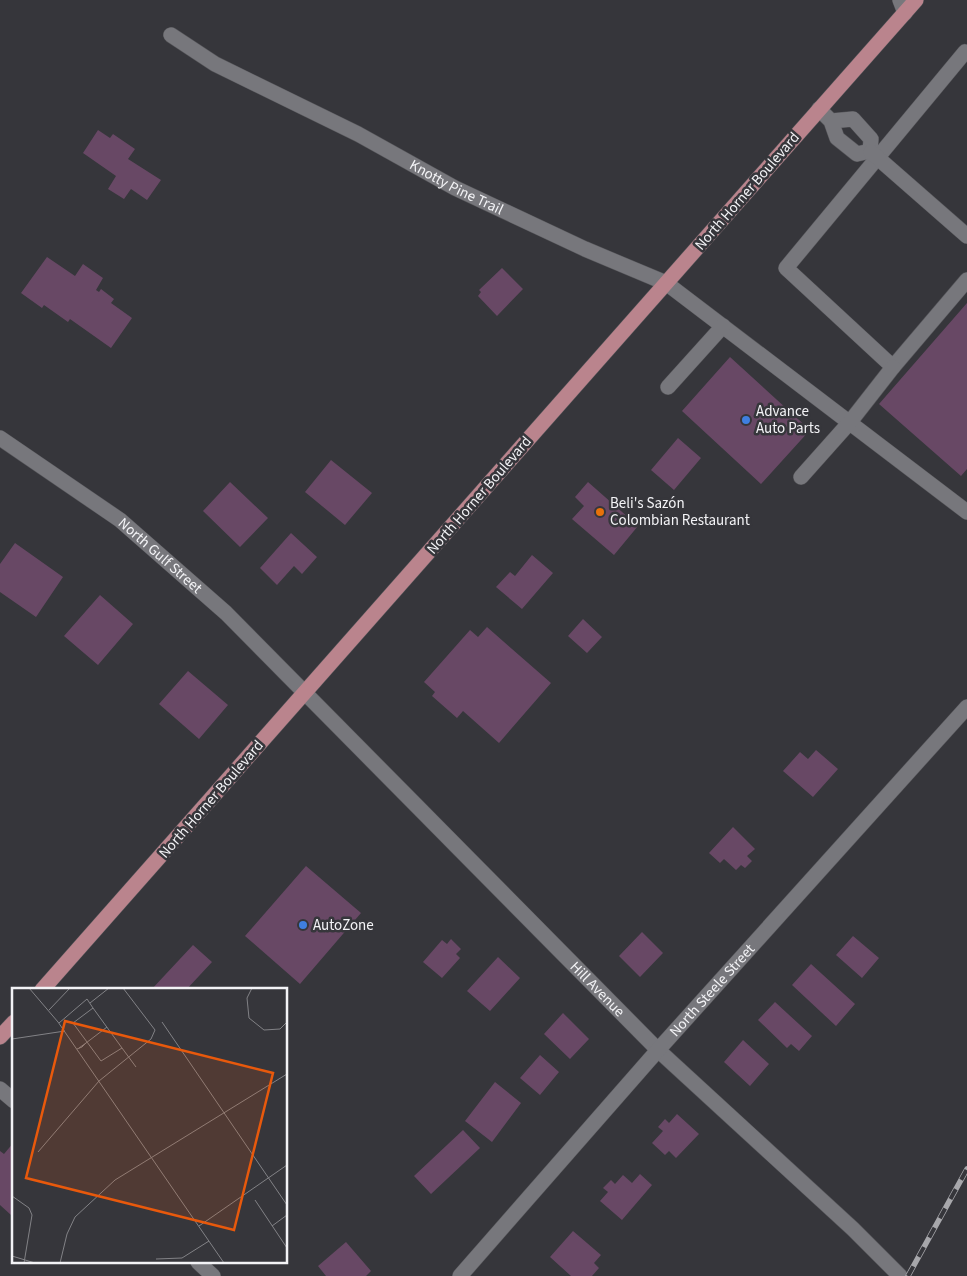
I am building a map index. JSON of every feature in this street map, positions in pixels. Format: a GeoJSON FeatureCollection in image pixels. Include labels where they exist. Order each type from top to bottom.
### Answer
{"type":"FeatureCollection","features":[{"type":"Feature","properties":{"kind":"main road","name":"North Horner Boulevard"},"geometry":{"type":"LineString","coordinates":[[44,988],[820,109],[902,6],[916,0]]}},
{"type":"Feature","properties":{"kind":"main road"},"geometry":{"type":"LineString","coordinates":[[0,1037],[12,1024]]}},
{"type":"Feature","properties":{"kind":"street","name":"Knotty Pine Trail"},"geometry":{"type":"LineString","coordinates":[[171,35],[215,64],[358,134],[455,188],[585,249],[666,283],[967,512]]}},
{"type":"Feature","properties":{"kind":"street"},"geometry":{"type":"LineString","coordinates":[[893,367],[786,268],[874,155],[967,53]]}},
{"type":"Feature","properties":{"kind":"street"},"geometry":{"type":"LineString","coordinates":[[820,109],[831,121],[837,138],[857,154],[874,155],[967,236]]}},
{"type":"Feature","properties":{"kind":"street"},"geometry":{"type":"LineString","coordinates":[[831,121],[853,119],[871,139],[874,155]]}},
{"type":"Feature","properties":{"kind":"street"},"geometry":{"type":"LineString","coordinates":[[801,477],[850,422],[893,367],[967,280]]}},
{"type":"Feature","properties":{"kind":"street"},"geometry":{"type":"LineString","coordinates":[[668,388],[723,326]]}},
{"type":"Feature","properties":{"kind":"street","name":"North Gulf Street"},"geometry":{"type":"LineString","coordinates":[[0,438],[120,520],[226,613],[305,692]]}},
{"type":"Feature","properties":{"kind":"street","name":"Hill Avenue"},"geometry":{"type":"LineString","coordinates":[[305,692],[658,1050],[853,1228],[900,1276]]}},
{"type":"Feature","properties":{"kind":"street","name":"North Steele Street"},"geometry":{"type":"LineString","coordinates":[[460,1276],[658,1050],[967,707]]}},
{"type":"Feature","properties":{"kind":"street"},"geometry":{"type":"LineString","coordinates":[[0,1089],[12,1099]]}},
{"type":"Feature","properties":{"kind":"street"},"geometry":{"type":"LineString","coordinates":[[200,1264],[213,1276]]}},
{"type":"Feature","properties":{"kind":"building"},"geometry":{"type":"Polygon","coordinates":[[[98,130],[110,138],[113,134],[135,149],[128,159],[161,180],[147,200],[131,189],[124,199],[108,189],[116,176],[83,153],[98,130]]]}},
{"type":"Feature","properties":{"kind":"building"},"geometry":{"type":"Polygon","coordinates":[[[47,257],[75,276],[83,264],[103,278],[96,290],[99,292],[101,289],[114,299],[111,303],[132,318],[111,348],[70,319],[68,322],[44,305],[42,308],[21,293],[47,257]]]}},
{"type":"Feature","properties":{"kind":"building"},"geometry":{"type":"Polygon","coordinates":[[[502,268],[523,289],[497,316],[478,296],[481,292],[479,290],[502,268]]]}},
{"type":"Feature","properties":{"kind":"building"},"geometry":{"type":"Polygon","coordinates":[[[967,303],[967,469],[961,476],[879,404],[967,303]]]}},
{"type":"Feature","properties":{"kind":"building","name":"Advance Auto Parts"},"geometry":{"type":"Polygon","coordinates":[[[730,357],[810,430],[761,484],[682,411],[730,357]]]}},
{"type":"Feature","properties":{"kind":"building"},"geometry":{"type":"Polygon","coordinates":[[[678,438],[701,458],[674,490],[651,470],[678,438]]]}},
{"type":"Feature","properties":{"kind":"building"},"geometry":{"type":"Polygon","coordinates":[[[331,460],[372,493],[345,525],[305,492],[331,460]]]}},
{"type":"Feature","properties":{"kind":"building"},"geometry":{"type":"Polygon","coordinates":[[[230,482],[268,518],[240,547],[203,511],[230,482]]]}},
{"type":"Feature","properties":{"kind":"building","name":"Beli's Sazón Colombian Restaurant"},"geometry":{"type":"Polygon","coordinates":[[[588,482],[638,526],[614,555],[572,519],[584,506],[575,497],[588,482]]]}},
{"type":"Feature","properties":{"kind":"building"},"geometry":{"type":"Polygon","coordinates":[[[291,533],[317,557],[302,574],[294,566],[277,585],[260,568],[291,533]]]}},
{"type":"Feature","properties":{"kind":"building"},"geometry":{"type":"Polygon","coordinates":[[[15,543],[63,577],[36,617],[0,592],[0,564],[15,543]]]}},
{"type":"Feature","properties":{"kind":"building"},"geometry":{"type":"Polygon","coordinates":[[[532,555],[553,573],[522,609],[496,587],[510,572],[515,576],[532,555]]]}},
{"type":"Feature","properties":{"kind":"building"},"geometry":{"type":"Polygon","coordinates":[[[100,595],[133,624],[98,665],[64,636],[100,595]]]}},
{"type":"Feature","properties":{"kind":"building"},"geometry":{"type":"Polygon","coordinates":[[[583,619],[602,637],[587,653],[568,636],[583,619]]]}},
{"type":"Feature","properties":{"kind":"building"},"geometry":{"type":"Polygon","coordinates":[[[487,627],[551,683],[499,743],[463,711],[457,718],[432,696],[435,692],[424,682],[470,630],[478,637],[487,627]]]}},
{"type":"Feature","properties":{"kind":"building"},"geometry":{"type":"Polygon","coordinates":[[[188,671],[228,705],[199,739],[159,704],[188,671]]]}},
{"type":"Feature","properties":{"kind":"building"},"geometry":{"type":"Polygon","coordinates":[[[816,750],[838,769],[813,797],[783,771],[800,752],[808,759],[816,750]]]}},
{"type":"Feature","properties":{"kind":"building"},"geometry":{"type":"Polygon","coordinates":[[[733,827],[755,849],[747,856],[752,861],[745,868],[741,865],[736,870],[724,859],[720,863],[709,853],[733,827]]]}},
{"type":"Feature","properties":{"kind":"building","name":"AutoZone"},"geometry":{"type":"Polygon","coordinates":[[[306,866],[361,913],[300,984],[245,936],[306,866]]]}},
{"type":"Feature","properties":{"kind":"building"},"geometry":{"type":"Polygon","coordinates":[[[642,932],[663,953],[640,977],[619,956],[642,932]]]}},
{"type":"Feature","properties":{"kind":"building"},"geometry":{"type":"Polygon","coordinates":[[[853,936],[879,958],[862,978],[836,955],[853,936]]]}},
{"type":"Feature","properties":{"kind":"building"},"geometry":{"type":"Polygon","coordinates":[[[451,939],[461,949],[456,954],[460,958],[442,978],[423,962],[442,940],[447,944],[451,939]]]}},
{"type":"Feature","properties":{"kind":"building"},"geometry":{"type":"Polygon","coordinates":[[[193,945],[212,962],[188,988],[153,988],[193,945]]]}},
{"type":"Feature","properties":{"kind":"building"},"geometry":{"type":"Polygon","coordinates":[[[498,957],[520,978],[490,1011],[467,991],[498,957]]]}},
{"type":"Feature","properties":{"kind":"building"},"geometry":{"type":"Polygon","coordinates":[[[811,964],[855,1004],[836,1026],[792,985],[811,964]]]}},
{"type":"Feature","properties":{"kind":"building"},"geometry":{"type":"Polygon","coordinates":[[[775,1002],[812,1036],[799,1051],[791,1044],[787,1048],[758,1020],[775,1002]]]}},
{"type":"Feature","properties":{"kind":"building"},"geometry":{"type":"Polygon","coordinates":[[[563,1013],[589,1039],[570,1059],[544,1034],[563,1013]]]}},
{"type":"Feature","properties":{"kind":"building"},"geometry":{"type":"Polygon","coordinates":[[[743,1040],[769,1064],[750,1086],[724,1062],[743,1040]]]}},
{"type":"Feature","properties":{"kind":"building"},"geometry":{"type":"Polygon","coordinates":[[[540,1055],[559,1072],[540,1095],[520,1078],[540,1055]]]}},
{"type":"Feature","properties":{"kind":"building"},"geometry":{"type":"Polygon","coordinates":[[[495,1082],[521,1103],[492,1142],[465,1121],[495,1082]]]}},
{"type":"Feature","properties":{"kind":"building"},"geometry":{"type":"Polygon","coordinates":[[[677,1114],[699,1134],[676,1158],[669,1151],[665,1155],[652,1143],[663,1131],[658,1127],[665,1119],[669,1123],[677,1114]]]}},
{"type":"Feature","properties":{"kind":"building"},"geometry":{"type":"Polygon","coordinates":[[[463,1130],[480,1148],[431,1194],[414,1176],[463,1130]]]}},
{"type":"Feature","properties":{"kind":"building"},"geometry":{"type":"Polygon","coordinates":[[[12,1144],[11,1215],[0,1205],[0,1151],[4,1154],[12,1144]]]}},
{"type":"Feature","properties":{"kind":"building"},"geometry":{"type":"Polygon","coordinates":[[[640,1174],[652,1185],[622,1220],[600,1201],[608,1192],[603,1188],[611,1180],[615,1184],[623,1175],[632,1183],[640,1174]]]}},
{"type":"Feature","properties":{"kind":"building"},"geometry":{"type":"Polygon","coordinates":[[[573,1231],[601,1255],[594,1263],[599,1268],[592,1276],[571,1276],[550,1257],[573,1231]]]}},
{"type":"Feature","properties":{"kind":"building"},"geometry":{"type":"Polygon","coordinates":[[[346,1242],[371,1271],[366,1276],[326,1276],[318,1266],[346,1242]]]}},
{"type":"Feature","properties":{"kind":"railway"},"geometry":{"type":"LineString","coordinates":[[908,1276],[967,1169]]}},
{"type":"Feature","properties":{"kind":"place","name":"Advance Auto Parts"},"geometry":{"type":"Point","coordinates":[746,420]}},
{"type":"Feature","properties":{"kind":"place","name":"Beli's Sazón Colombian Restaurant"},"geometry":{"type":"Point","coordinates":[600,512]}},
{"type":"Feature","properties":{"kind":"place","name":"AutoZone"},"geometry":{"type":"Point","coordinates":[303,925]}}]}
